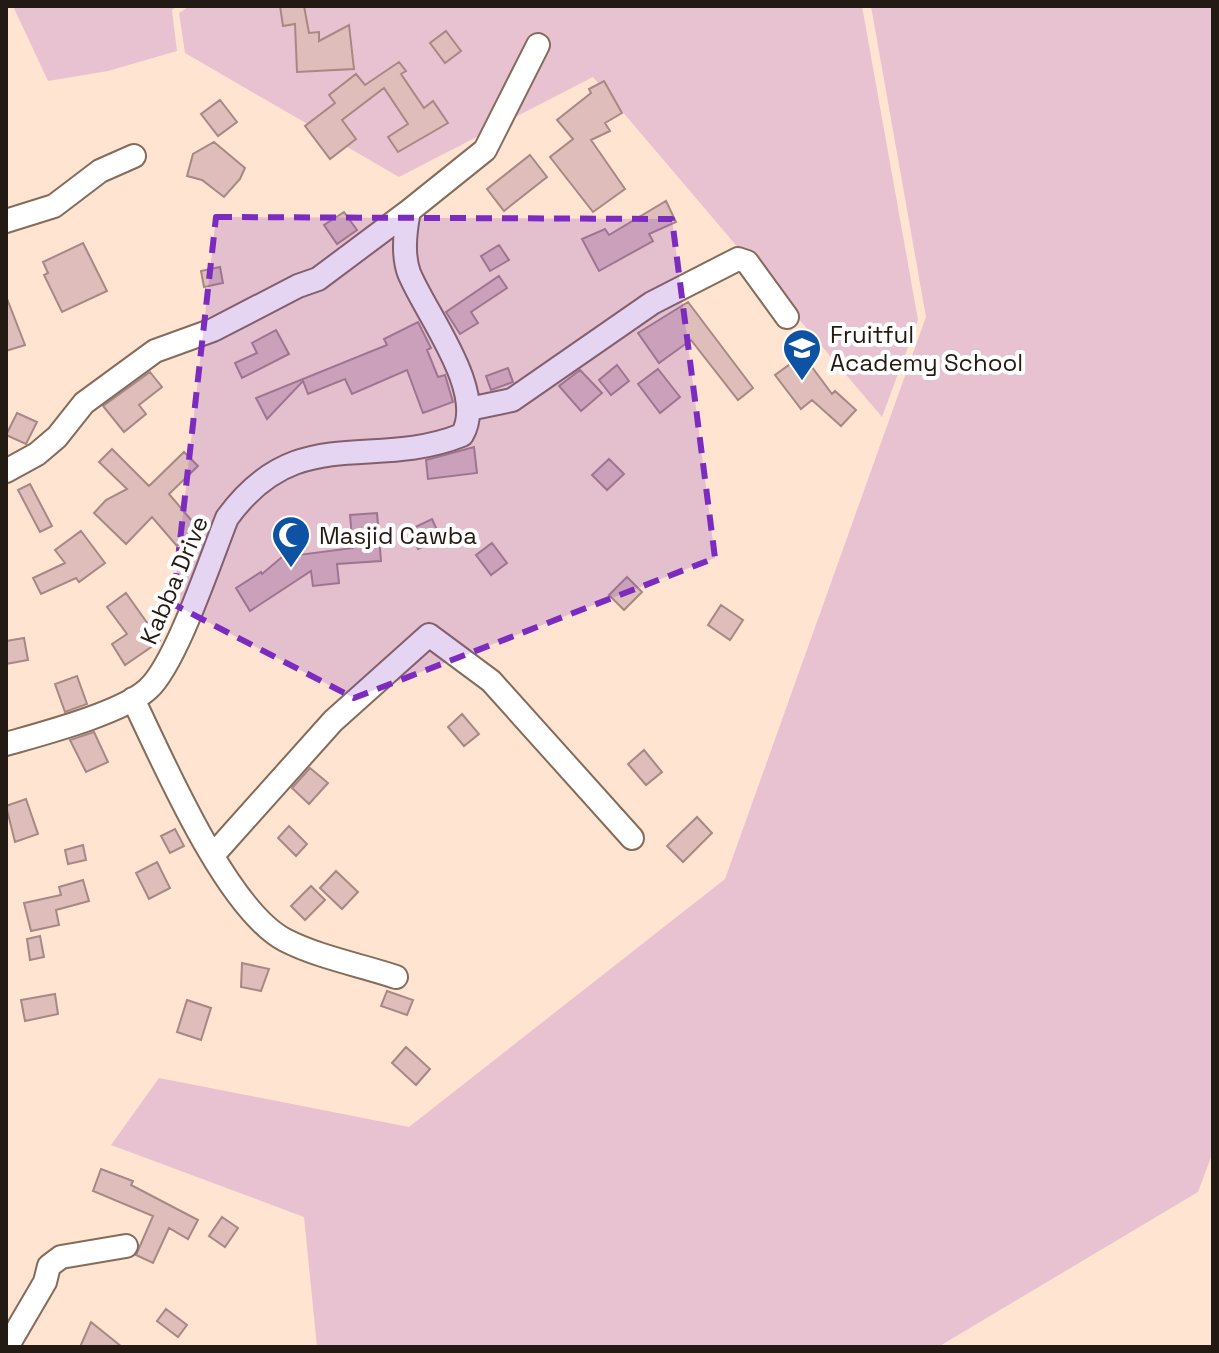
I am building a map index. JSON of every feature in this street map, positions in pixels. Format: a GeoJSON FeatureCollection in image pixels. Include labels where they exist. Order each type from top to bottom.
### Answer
{"type":"FeatureCollection","features":[{"type":"Feature","properties":{"kind":"street"},"geometry":{"type":"LineString","coordinates":[[6,471],[37,454],[57,437],[84,403],[155,351],[213,330],[298,286],[318,279],[409,211],[485,150],[538,45]]}},
{"type":"Feature","properties":{"kind":"street"},"geometry":{"type":"LineString","coordinates":[[6,221],[54,206],[100,171],[134,156]]}},
{"type":"Feature","properties":{"kind":"street"},"geometry":{"type":"LineString","coordinates":[[409,211],[405,249],[408,271],[450,345],[469,409],[494,407],[522,395],[652,303],[738,259],[747,262],[787,317]]}},
{"type":"Feature","properties":{"kind":"street","name":"Kabba Drive"},"geometry":{"type":"LineString","coordinates":[[6,744],[49,732],[133,699],[160,677],[227,518],[241,498],[286,465],[314,455],[451,439],[462,435],[468,425],[469,409]]}},
{"type":"Feature","properties":{"kind":"street"},"geometry":{"type":"LineString","coordinates":[[214,854],[333,721],[429,635],[491,681],[632,838]]}},
{"type":"Feature","properties":{"kind":"street"},"geometry":{"type":"LineString","coordinates":[[133,699],[190,816],[245,906],[285,940],[396,977]]}},
{"type":"Feature","properties":{"kind":"street"},"geometry":{"type":"LineString","coordinates":[[7,1347],[45,1282],[49,1266],[61,1257],[126,1246]]}},
{"type":"Feature","properties":{"kind":"highlighted area"},"geometry":{"type":"Polygon","coordinates":[[[216,217],[672,219],[715,558],[354,698],[173,604],[216,217]]]}},
{"type":"Feature","properties":{"kind":"shaded area"},"geometry":{"type":"Polygon","coordinates":[[[13,6],[177,6],[172,10],[177,51],[108,71],[48,81],[13,6]]]}},
{"type":"Feature","properties":{"kind":"shaded area"},"geometry":{"type":"Polygon","coordinates":[[[190,6],[862,6],[918,320],[882,417],[593,77],[399,177],[185,53],[179,13],[190,6]]]}},
{"type":"Feature","properties":{"kind":"shaded area"},"geometry":{"type":"Polygon","coordinates":[[[871,6],[1213,6],[1213,1152],[1198,1192],[938,1347],[317,1347],[304,1217],[111,1145],[159,1078],[409,1127],[725,879],[926,317],[871,6]]]}},
{"type":"Feature","properties":{"kind":"building"},"geometry":{"type":"Polygon","coordinates":[[[280,6],[304,6],[309,33],[319,32],[319,41],[349,25],[354,69],[297,72],[295,24],[283,26],[280,6]]]}},
{"type":"Feature","properties":{"kind":"building"},"geometry":{"type":"Polygon","coordinates":[[[446,31],[461,51],[445,63],[430,43],[446,31]]]}},
{"type":"Feature","properties":{"kind":"building"},"geometry":{"type":"Polygon","coordinates":[[[399,62],[406,71],[401,74],[424,108],[433,101],[448,123],[398,152],[388,137],[408,124],[384,88],[342,120],[356,139],[330,159],[305,126],[335,103],[329,95],[356,74],[365,85],[399,62]]]}},
{"type":"Feature","properties":{"kind":"building"},"geometry":{"type":"Polygon","coordinates":[[[604,81],[622,113],[605,123],[610,131],[591,140],[625,189],[593,212],[550,157],[573,139],[557,120],[591,93],[589,89],[604,81]]]}},
{"type":"Feature","properties":{"kind":"building"},"geometry":{"type":"Polygon","coordinates":[[[220,100],[237,122],[218,136],[201,114],[220,100]]]}},
{"type":"Feature","properties":{"kind":"building"},"geometry":{"type":"Polygon","coordinates":[[[214,142],[245,168],[240,179],[224,197],[202,180],[187,176],[193,154],[214,142]]]}},
{"type":"Feature","properties":{"kind":"building"},"geometry":{"type":"Polygon","coordinates":[[[530,155],[547,177],[504,211],[487,189],[530,155]]]}},
{"type":"Feature","properties":{"kind":"building"},"geometry":{"type":"Polygon","coordinates":[[[666,201],[676,222],[649,234],[653,241],[599,271],[582,239],[605,229],[609,235],[666,201]]]}},
{"type":"Feature","properties":{"kind":"building"},"geometry":{"type":"Polygon","coordinates":[[[344,212],[357,230],[337,244],[324,225],[344,212]]]}},
{"type":"Feature","properties":{"kind":"building"},"geometry":{"type":"Polygon","coordinates":[[[83,243],[107,291],[62,312],[44,275],[48,273],[43,262],[83,243]]]}},
{"type":"Feature","properties":{"kind":"building"},"geometry":{"type":"Polygon","coordinates":[[[499,245],[509,260],[490,271],[481,256],[499,245]]]}},
{"type":"Feature","properties":{"kind":"building"},"geometry":{"type":"Polygon","coordinates":[[[220,267],[223,283],[204,287],[201,271],[220,267]]]}},
{"type":"Feature","properties":{"kind":"building"},"geometry":{"type":"Polygon","coordinates":[[[499,276],[507,288],[471,312],[478,323],[460,334],[446,312],[499,276]]]}},
{"type":"Feature","properties":{"kind":"building"},"geometry":{"type":"Polygon","coordinates":[[[6,296],[25,345],[6,351],[6,296]]]}},
{"type":"Feature","properties":{"kind":"building"},"geometry":{"type":"Polygon","coordinates":[[[688,302],[753,388],[738,400],[691,340],[659,363],[638,333],[688,302]]]}},
{"type":"Feature","properties":{"kind":"building"},"geometry":{"type":"Polygon","coordinates":[[[418,322],[431,348],[427,350],[438,377],[445,375],[453,402],[423,413],[407,370],[352,394],[345,379],[308,394],[303,381],[267,419],[256,398],[387,345],[384,339],[418,322]]]}},
{"type":"Feature","properties":{"kind":"building"},"geometry":{"type":"Polygon","coordinates":[[[276,330],[289,354],[242,378],[235,363],[257,353],[252,343],[276,330]]]}},
{"type":"Feature","properties":{"kind":"building","name":"Fruitful Academy School"},"geometry":{"type":"Polygon","coordinates":[[[803,355],[832,394],[835,391],[856,410],[841,426],[812,400],[801,409],[775,375],[803,355]]]}},
{"type":"Feature","properties":{"kind":"building"},"geometry":{"type":"Polygon","coordinates":[[[617,365],[629,381],[611,395],[599,380],[617,365]]]}},
{"type":"Feature","properties":{"kind":"building"},"geometry":{"type":"Polygon","coordinates":[[[508,368],[513,382],[491,390],[486,376],[508,368]]]}},
{"type":"Feature","properties":{"kind":"building"},"geometry":{"type":"Polygon","coordinates":[[[658,369],[680,397],[660,413],[638,384],[658,369]]]}},
{"type":"Feature","properties":{"kind":"building"},"geometry":{"type":"Polygon","coordinates":[[[580,370],[602,393],[581,411],[559,386],[580,370]]]}},
{"type":"Feature","properties":{"kind":"building"},"geometry":{"type":"Polygon","coordinates":[[[150,372],[162,387],[139,405],[146,414],[124,432],[103,406],[150,372]]]}},
{"type":"Feature","properties":{"kind":"building"},"geometry":{"type":"Polygon","coordinates":[[[17,413],[37,422],[26,444],[6,435],[17,413]]]}},
{"type":"Feature","properties":{"kind":"building"},"geometry":{"type":"Polygon","coordinates":[[[474,447],[477,473],[428,479],[426,460],[474,447]]]}},
{"type":"Feature","properties":{"kind":"building"},"geometry":{"type":"Polygon","coordinates":[[[112,449],[149,486],[184,452],[198,466],[169,494],[198,528],[177,546],[152,517],[126,544],[94,513],[106,500],[127,489],[99,462],[112,449]]]}},
{"type":"Feature","properties":{"kind":"building"},"geometry":{"type":"Polygon","coordinates":[[[609,459],[624,474],[607,490],[592,475],[609,459]]]}},
{"type":"Feature","properties":{"kind":"building"},"geometry":{"type":"Polygon","coordinates":[[[30,484],[52,526],[40,532],[18,490],[30,484]]]}},
{"type":"Feature","properties":{"kind":"building"},"geometry":{"type":"Polygon","coordinates":[[[377,513],[381,561],[337,564],[339,583],[313,586],[311,571],[250,611],[236,588],[262,574],[288,552],[291,556],[353,548],[350,515],[377,513]]]}},
{"type":"Feature","properties":{"kind":"building"},"geometry":{"type":"Polygon","coordinates":[[[432,519],[441,539],[418,549],[409,530],[432,519]]]}},
{"type":"Feature","properties":{"kind":"building"},"geometry":{"type":"Polygon","coordinates":[[[81,531],[105,563],[79,582],[76,578],[41,594],[33,578],[65,563],[55,550],[81,531]]]}},
{"type":"Feature","properties":{"kind":"building"},"geometry":{"type":"Polygon","coordinates":[[[492,543],[507,563],[491,575],[476,555],[492,543]]]}},
{"type":"Feature","properties":{"kind":"building"},"geometry":{"type":"Polygon","coordinates":[[[627,577],[642,592],[624,610],[609,595],[627,577]]]}},
{"type":"Feature","properties":{"kind":"building"},"geometry":{"type":"Polygon","coordinates":[[[126,593],[160,641],[125,665],[112,644],[127,634],[107,607],[126,593]]]}},
{"type":"Feature","properties":{"kind":"building"},"geometry":{"type":"Polygon","coordinates":[[[721,605],[743,620],[730,640],[708,625],[721,605]]]}},
{"type":"Feature","properties":{"kind":"building"},"geometry":{"type":"Polygon","coordinates":[[[24,638],[28,660],[6,664],[6,641],[24,638]]]}},
{"type":"Feature","properties":{"kind":"building"},"geometry":{"type":"Polygon","coordinates":[[[77,676],[87,704],[65,712],[55,684],[77,676]]]}},
{"type":"Feature","properties":{"kind":"building"},"geometry":{"type":"Polygon","coordinates":[[[462,714],[479,734],[464,746],[448,727],[462,714]]]}},
{"type":"Feature","properties":{"kind":"building"},"geometry":{"type":"Polygon","coordinates":[[[94,732],[108,762],[86,772],[70,740],[94,732]]]}},
{"type":"Feature","properties":{"kind":"building"},"geometry":{"type":"Polygon","coordinates":[[[644,750],[662,772],[646,785],[628,764],[644,750]]]}},
{"type":"Feature","properties":{"kind":"building"},"geometry":{"type":"Polygon","coordinates":[[[310,768],[328,783],[309,804],[292,788],[310,768]]]}},
{"type":"Feature","properties":{"kind":"building"},"geometry":{"type":"Polygon","coordinates":[[[26,799],[38,834],[15,842],[6,806],[26,799]]]}},
{"type":"Feature","properties":{"kind":"building"},"geometry":{"type":"Polygon","coordinates":[[[697,817],[712,833],[683,862],[667,846],[697,817]]]}},
{"type":"Feature","properties":{"kind":"building"},"geometry":{"type":"Polygon","coordinates":[[[289,826],[307,844],[296,856],[278,838],[289,826]]]}},
{"type":"Feature","properties":{"kind":"building"},"geometry":{"type":"Polygon","coordinates":[[[175,829],[184,846],[170,853],[161,836],[175,829]]]}},
{"type":"Feature","properties":{"kind":"building"},"geometry":{"type":"Polygon","coordinates":[[[83,845],[86,860],[68,864],[65,850],[83,845]]]}},
{"type":"Feature","properties":{"kind":"building"},"geometry":{"type":"Polygon","coordinates":[[[157,862],[170,888],[149,899],[136,873],[157,862]]]}},
{"type":"Feature","properties":{"kind":"building"},"geometry":{"type":"Polygon","coordinates":[[[336,871],[358,892],[342,909],[320,888],[336,871]]]}},
{"type":"Feature","properties":{"kind":"building"},"geometry":{"type":"Polygon","coordinates":[[[83,880],[89,901],[56,910],[59,925],[31,931],[24,903],[61,895],[59,887],[83,880]]]}},
{"type":"Feature","properties":{"kind":"building"},"geometry":{"type":"Polygon","coordinates":[[[311,886],[325,900],[305,920],[291,906],[311,886]]]}},
{"type":"Feature","properties":{"kind":"building"},"geometry":{"type":"Polygon","coordinates":[[[40,936],[44,957],[30,960],[27,939],[40,936]]]}},
{"type":"Feature","properties":{"kind":"building"},"geometry":{"type":"Polygon","coordinates":[[[242,963],[269,969],[261,991],[241,987],[242,963]]]}},
{"type":"Feature","properties":{"kind":"building"},"geometry":{"type":"Polygon","coordinates":[[[387,991],[413,1000],[407,1015],[381,1006],[387,991]]]}},
{"type":"Feature","properties":{"kind":"building"},"geometry":{"type":"Polygon","coordinates":[[[55,994],[58,1014],[25,1021],[21,1000],[55,994]]]}},
{"type":"Feature","properties":{"kind":"building"},"geometry":{"type":"Polygon","coordinates":[[[187,1000],[211,1008],[201,1040],[177,1032],[187,1000]]]}},
{"type":"Feature","properties":{"kind":"building"},"geometry":{"type":"Polygon","coordinates":[[[406,1047],[430,1069],[416,1085],[392,1063],[406,1047]]]}},
{"type":"Feature","properties":{"kind":"building"},"geometry":{"type":"Polygon","coordinates":[[[101,1169],[133,1181],[131,1185],[198,1220],[188,1239],[169,1228],[153,1263],[136,1255],[153,1216],[93,1191],[101,1169]]]}},
{"type":"Feature","properties":{"kind":"building"},"geometry":{"type":"Polygon","coordinates":[[[222,1217],[238,1228],[225,1247],[209,1236],[222,1217]]]}},
{"type":"Feature","properties":{"kind":"building"},"geometry":{"type":"Polygon","coordinates":[[[166,1309],[187,1325],[178,1337],[157,1321],[166,1309]]]}},
{"type":"Feature","properties":{"kind":"building"},"geometry":{"type":"Polygon","coordinates":[[[91,1322],[122,1347],[80,1347],[91,1322]]]}},
{"type":"Feature","properties":{"kind":"place","name":"Fruitful Academy School"},"geometry":{"type":"Point","coordinates":[802,382]}},
{"type":"Feature","properties":{"kind":"place","name":"Masjid Cawba"},"geometry":{"type":"Point","coordinates":[291,569]}}]}
